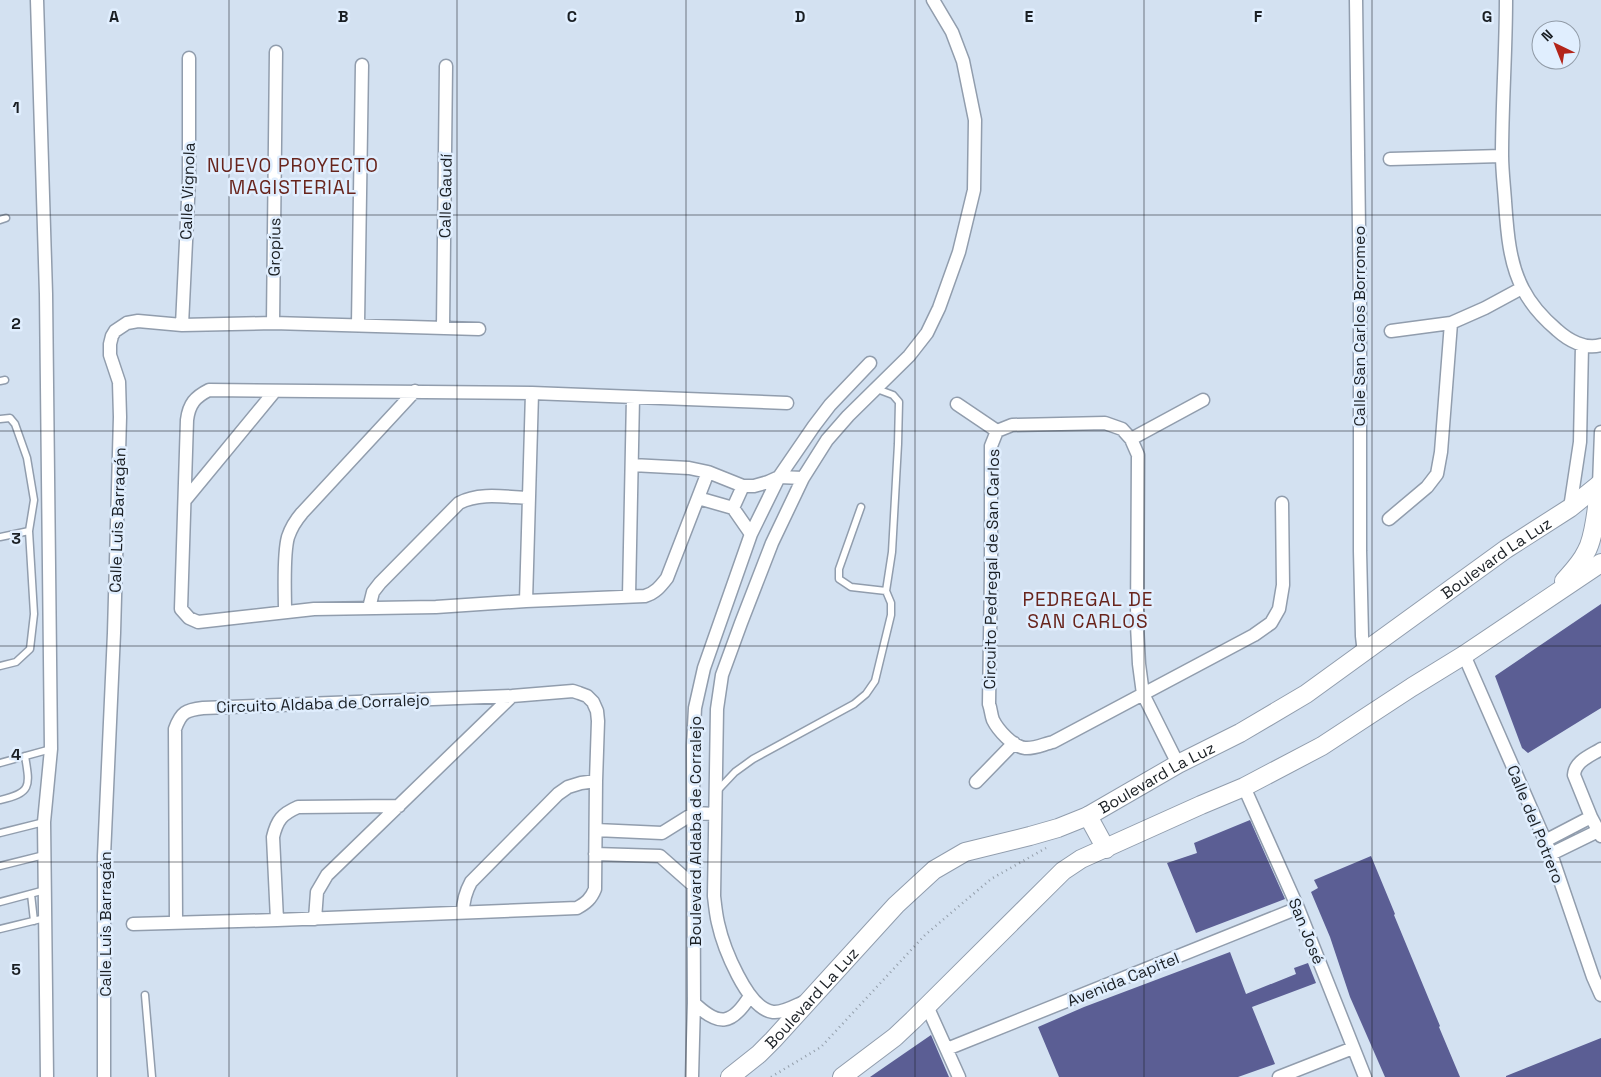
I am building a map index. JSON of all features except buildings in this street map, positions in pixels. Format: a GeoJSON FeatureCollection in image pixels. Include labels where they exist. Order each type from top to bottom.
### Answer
{"type":"FeatureCollection","features":[{"type":"Feature","properties":{"kind":"main road","name":"Boulevard La Luz"},"geometry":{"type":"LineString","coordinates":[[730,1077],[766,1047],[896,905],[934,870],[965,852],[1030,836],[1088,816],[1306,694],[1506,549],[1570,508],[1600,484]]}},
{"type":"Feature","properties":{"kind":"main road"},"geometry":{"type":"LineString","coordinates":[[1551,596],[1587,551],[1597,527],[1600,484]]}},
{"type":"Feature","properties":{"kind":"main road"},"geometry":{"type":"LineString","coordinates":[[1570,508],[1582,511],[1597,527]]}},
{"type":"Feature","properties":{"kind":"main road"},"geometry":{"type":"LineString","coordinates":[[842,1077],[895,1037],[1063,871],[1081,859],[1244,787],[1322,746],[1464,655],[1601,563]]}},
{"type":"Feature","properties":{"kind":"main road"},"geometry":{"type":"LineString","coordinates":[[1088,816],[1106,849]]}},
{"type":"Feature","properties":{"kind":"street"},"geometry":{"type":"LineString","coordinates":[[37,0],[46,294],[51,749],[44,822],[45,890],[40,919],[47,1077]]}},
{"type":"Feature","properties":{"kind":"street","name":"Boulevard Aldaba de Corralejo"},"geometry":{"type":"LineString","coordinates":[[811,999],[785,1010],[774,1012],[762,1008],[750,996],[730,960],[718,924],[714,896],[717,709],[722,675],[772,543],[803,478],[827,440],[848,416],[910,356],[927,333],[939,308],[959,252],[974,190],[975,120],[963,61],[952,32],[933,0]]}},
{"type":"Feature","properties":{"kind":"street","name":"Calle San Carlos Borromeo"},"geometry":{"type":"LineString","coordinates":[[1356,0],[1360,306],[1360,551],[1364,653]]}},
{"type":"Feature","properties":{"kind":"street"},"geometry":{"type":"LineString","coordinates":[[1506,0],[1502,156],[1507,230],[1512,262],[1522,288],[1532,304],[1546,320],[1564,336],[1582,345],[1601,345]]}},
{"type":"Feature","properties":{"kind":"street","name":"Gropíus"},"geometry":{"type":"LineString","coordinates":[[273,323],[276,52]]}},
{"type":"Feature","properties":{"kind":"street","name":"Calle Vignola"},"geometry":{"type":"LineString","coordinates":[[182,324],[189,180],[189,58]]}},
{"type":"Feature","properties":{"kind":"street"},"geometry":{"type":"LineString","coordinates":[[358,324],[362,65]]}},
{"type":"Feature","properties":{"kind":"street","name":"Calle Gaudí"},"geometry":{"type":"LineString","coordinates":[[444,327],[446,66]]}},
{"type":"Feature","properties":{"kind":"street"},"geometry":{"type":"LineString","coordinates":[[1390,159],[1502,156]]}},
{"type":"Feature","properties":{"kind":"street"},"geometry":{"type":"LineString","coordinates":[[1390,331],[1451,323],[1485,308],[1522,288]]}},
{"type":"Feature","properties":{"kind":"street","name":"Calle Luis Barragán"},"geometry":{"type":"LineString","coordinates":[[104,1077],[104,856],[114,633],[120,417],[120,382],[110,355],[112,336],[115,331],[127,323],[138,321],[182,324],[358,324],[479,329]]}},
{"type":"Feature","properties":{"kind":"street"},"geometry":{"type":"LineString","coordinates":[[1389,519],[1427,487],[1437,474],[1440,465],[1451,323]]}},
{"type":"Feature","properties":{"kind":"street"},"geometry":{"type":"LineString","coordinates":[[1570,508],[1580,442],[1582,345]]}},
{"type":"Feature","properties":{"kind":"street","name":"Boulevard Aldaba de Corralejo"},"geometry":{"type":"LineString","coordinates":[[692,1077],[694,1002],[693,746],[695,708],[704,668],[751,534],[779,477],[830,405],[870,363]]}},
{"type":"Feature","properties":{"kind":"street"},"geometry":{"type":"LineString","coordinates":[[708,472],[667,578],[652,594],[645,596],[526,600],[436,607],[285,611],[198,622],[189,618],[181,609],[186,499],[187,420],[193,400],[209,390],[414,391],[787,403]]}},
{"type":"Feature","properties":{"kind":"street"},"geometry":{"type":"LineString","coordinates":[[186,499],[275,391]]}},
{"type":"Feature","properties":{"kind":"street"},"geometry":{"type":"LineString","coordinates":[[285,611],[286,550],[293,525],[414,391]]}},
{"type":"Feature","properties":{"kind":"street"},"geometry":{"type":"LineString","coordinates":[[526,600],[532,394]]}},
{"type":"Feature","properties":{"kind":"street"},"geometry":{"type":"LineString","coordinates":[[629,596],[633,397]]}},
{"type":"Feature","properties":{"kind":"street"},"geometry":{"type":"LineString","coordinates":[[1178,764],[1143,694],[1137,626],[1138,455],[1131,439],[1203,400]]}},
{"type":"Feature","properties":{"kind":"street"},"geometry":{"type":"LineString","coordinates":[[957,404],[997,431]]}},
{"type":"Feature","properties":{"kind":"street","name":"Circuito Pedregal de San Carlos"},"geometry":{"type":"LineString","coordinates":[[1014,743],[993,720],[989,704],[992,570],[991,446],[997,431],[1012,425],[1105,423],[1122,430],[1131,439]]}},
{"type":"Feature","properties":{"kind":"street"},"geometry":{"type":"LineString","coordinates":[[1600,484],[1601,432]]}},
{"type":"Feature","properties":{"kind":"street"},"geometry":{"type":"LineString","coordinates":[[1580,442],[1601,442]]}},
{"type":"Feature","properties":{"kind":"street"},"geometry":{"type":"LineString","coordinates":[[632,465],[689,468],[708,472],[743,486],[754,486],[779,477],[803,478]]}},
{"type":"Feature","properties":{"kind":"street"},"geometry":{"type":"LineString","coordinates":[[733,508],[743,486]]}},
{"type":"Feature","properties":{"kind":"street"},"geometry":{"type":"LineString","coordinates":[[369,608],[373,592],[380,583],[466,499],[477,497],[528,498]]}},
{"type":"Feature","properties":{"kind":"street"},"geometry":{"type":"LineString","coordinates":[[698,498],[733,508],[751,534]]}},
{"type":"Feature","properties":{"kind":"street"},"geometry":{"type":"LineString","coordinates":[[976,782],[1014,743],[1024,748],[1037,747],[1053,742],[1254,635],[1271,623],[1279,609],[1283,585],[1282,503]]}},
{"type":"Feature","properties":{"kind":"street","name":"Calle del Potrero"},"geometry":{"type":"LineString","coordinates":[[1464,655],[1551,854],[1593,977],[1601,995]]}},
{"type":"Feature","properties":{"kind":"street","name":"Circuito Aldaba de Corralejo"},"geometry":{"type":"LineString","coordinates":[[133,924],[315,919],[577,908],[592,897],[595,889],[598,721],[597,711],[593,702],[587,696],[573,691],[512,696],[203,708],[184,712],[178,720],[175,729],[176,922]]}},
{"type":"Feature","properties":{"kind":"street"},"geometry":{"type":"LineString","coordinates":[[315,919],[317,892],[323,880],[512,696]]}},
{"type":"Feature","properties":{"kind":"street"},"geometry":{"type":"LineString","coordinates":[[1551,854],[1600,833],[1591,818],[1574,775],[1574,770],[1579,763],[1601,749]]}},
{"type":"Feature","properties":{"kind":"street"},"geometry":{"type":"LineString","coordinates":[[463,912],[465,892],[471,882],[537,814],[568,787],[596,781]]}},
{"type":"Feature","properties":{"kind":"street","name":"San José"},"geometry":{"type":"LineString","coordinates":[[1244,787],[1298,908],[1364,1077]]}},
{"type":"Feature","properties":{"kind":"street"},"geometry":{"type":"LineString","coordinates":[[277,920],[273,837],[280,818],[298,807],[399,806]]}},
{"type":"Feature","properties":{"kind":"street"},"geometry":{"type":"LineString","coordinates":[[596,830],[662,833],[694,813],[715,814]]}},
{"type":"Feature","properties":{"kind":"street"},"geometry":{"type":"LineString","coordinates":[[1545,841],[1591,818]]}},
{"type":"Feature","properties":{"kind":"street"},"geometry":{"type":"LineString","coordinates":[[660,856],[662,833]]}},
{"type":"Feature","properties":{"kind":"street"},"geometry":{"type":"LineString","coordinates":[[595,854],[660,856],[694,886]]}},
{"type":"Feature","properties":{"kind":"street","name":"Avenida Capitel"},"geometry":{"type":"LineString","coordinates":[[947,1049],[1298,908]]}},
{"type":"Feature","properties":{"kind":"street"},"geometry":{"type":"LineString","coordinates":[[694,1002],[713,1018],[721,1020],[730,1018],[738,1013],[750,996]]}},
{"type":"Feature","properties":{"kind":"street"},"geometry":{"type":"LineString","coordinates":[[927,1006],[959,1077]]}},
{"type":"Feature","properties":{"kind":"street"},"geometry":{"type":"LineString","coordinates":[[1279,1077],[1353,1048]]}},
{"type":"Feature","properties":{"kind":"lane"},"geometry":{"type":"LineString","coordinates":[[715,793],[736,772],[753,759],[854,704],[866,694],[875,681],[891,614],[891,603],[886,592],[892,552],[898,444],[898,402],[893,396],[877,389]]}},
{"type":"Feature","properties":{"kind":"lane"},"geometry":{"type":"LineString","coordinates":[[0,419],[10,418],[15,424],[27,458],[34,500],[32,522],[29,530],[34,614],[30,649],[16,662],[0,666]]}},
{"type":"Feature","properties":{"kind":"lane"},"geometry":{"type":"LineString","coordinates":[[860,507],[838,569],[839,579],[851,587],[886,592]]}},
{"type":"Feature","properties":{"kind":"lane"},"geometry":{"type":"LineString","coordinates":[[0,538],[29,530]]}},
{"type":"Feature","properties":{"kind":"lane"},"geometry":{"type":"LineString","coordinates":[[0,763],[51,749]]}},
{"type":"Feature","properties":{"kind":"lane"},"geometry":{"type":"LineString","coordinates":[[0,800],[21,794],[26,787],[28,776],[25,756]]}},
{"type":"Feature","properties":{"kind":"lane"},"geometry":{"type":"LineString","coordinates":[[0,833],[44,822]]}},
{"type":"Feature","properties":{"kind":"lane"},"geometry":{"type":"LineString","coordinates":[[0,866],[44,855]]}},
{"type":"Feature","properties":{"kind":"lane"},"geometry":{"type":"LineString","coordinates":[[0,902],[45,890]]}},
{"type":"Feature","properties":{"kind":"lane"},"geometry":{"type":"LineString","coordinates":[[0,929],[40,919],[31,894]]}},
{"type":"Feature","properties":{"kind":"lane"},"geometry":{"type":"LineString","coordinates":[[145,995],[152,1077]]}},
{"type":"Feature","properties":{"kind":"district","name":"NUEVO PROYECTO MAGISTERIAL"},"geometry":{"type":"Point","coordinates":[293,176]}},
{"type":"Feature","properties":{"kind":"district","name":"PEDREGAL DE SAN CARLOS"},"geometry":{"type":"Point","coordinates":[1088,610]}}]}
